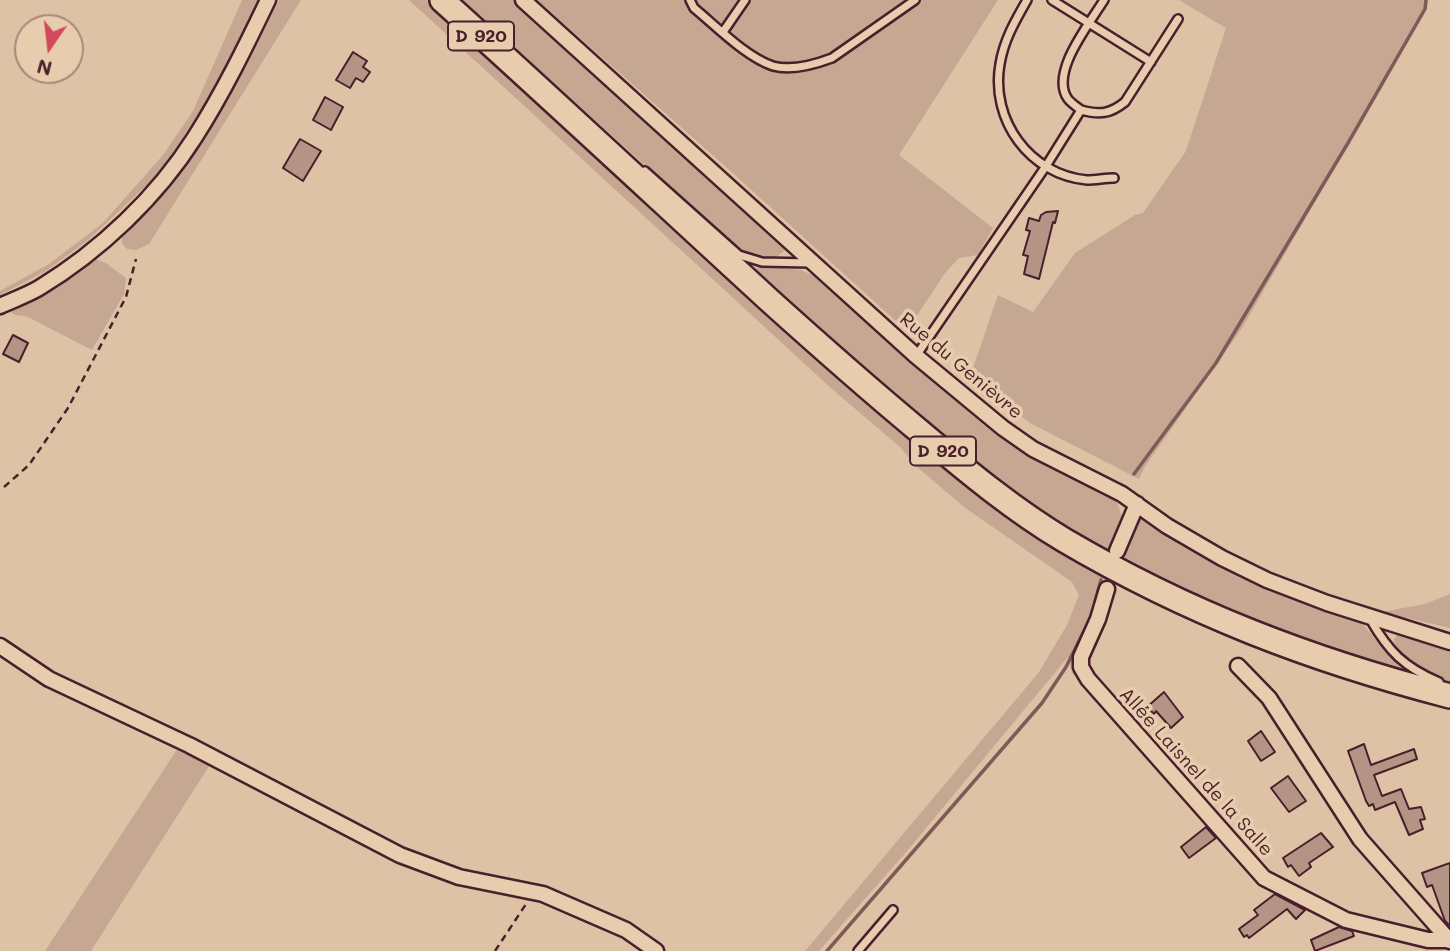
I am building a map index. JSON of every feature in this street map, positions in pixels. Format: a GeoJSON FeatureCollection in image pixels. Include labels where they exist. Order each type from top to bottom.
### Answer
{"type":"FeatureCollection","features":[{"type":"Feature","properties":{"kind":"main road","name":"D 920"},"geometry":{"type":"LineString","coordinates":[[442,0],[844,369],[971,475],[1061,538],[1151,588],[1237,627],[1358,671],[1450,696]]}},
{"type":"Feature","properties":{"kind":"street"},"geometry":{"type":"LineString","coordinates":[[0,306],[38,288],[103,242],[154,191],[194,138],[242,54],[268,0]]}},
{"type":"Feature","properties":{"kind":"street","name":"Rue du Genièvre"},"geometry":{"type":"LineString","coordinates":[[523,0],[916,356],[1003,428],[1033,449],[1122,494],[1167,526],[1222,558],[1268,580],[1450,642]]}},
{"type":"Feature","properties":{"kind":"street"},"geometry":{"type":"LineString","coordinates":[[1117,551],[1137,504]]}},
{"type":"Feature","properties":{"kind":"street","name":"Allée Laisnel de la Salle"},"geometry":{"type":"LineString","coordinates":[[1107,589],[1098,619],[1081,657],[1081,667],[1087,679],[1265,878],[1346,920],[1428,940],[1449,941]]}},
{"type":"Feature","properties":{"kind":"street"},"geometry":{"type":"LineString","coordinates":[[0,646],[49,680],[189,746],[400,855],[459,877],[543,894],[626,930],[656,951]]}},
{"type":"Feature","properties":{"kind":"street"},"geometry":{"type":"LineString","coordinates":[[1238,666],[1269,698],[1360,839],[1449,941]]}},
{"type":"Feature","properties":{"kind":"lane"},"geometry":{"type":"LineString","coordinates":[[690,0],[694,8],[746,51],[773,66],[785,67],[817,64],[832,58],[915,0]]}},
{"type":"Feature","properties":{"kind":"lane"},"geometry":{"type":"LineString","coordinates":[[723,32],[745,0]]}},
{"type":"Feature","properties":{"kind":"lane"},"geometry":{"type":"LineString","coordinates":[[1027,0],[1008,32],[999,66],[1000,100],[1006,121],[1017,142],[1046,166],[1068,176],[1088,180],[1114,178]]}},
{"type":"Feature","properties":{"kind":"lane"},"geometry":{"type":"LineString","coordinates":[[1052,0],[1151,62]]}},
{"type":"Feature","properties":{"kind":"lane"},"geometry":{"type":"LineString","coordinates":[[1104,0],[1064,66],[1063,83],[1068,99],[1081,110],[1097,114],[1113,112],[1125,102],[1178,19]]}},
{"type":"Feature","properties":{"kind":"lane"},"geometry":{"type":"LineString","coordinates":[[521,71],[572,106]]}},
{"type":"Feature","properties":{"kind":"lane"},"geometry":{"type":"LineString","coordinates":[[916,356],[1046,166],[1081,110]]}},
{"type":"Feature","properties":{"kind":"lane"},"geometry":{"type":"LineString","coordinates":[[641,166],[739,255],[762,262],[814,263]]}},
{"type":"Feature","properties":{"kind":"lane"},"geometry":{"type":"LineString","coordinates":[[1368,616],[1385,645],[1413,670],[1450,685]]}},
{"type":"Feature","properties":{"kind":"lane"},"geometry":{"type":"LineString","coordinates":[[858,951],[893,910]]}},
{"type":"Feature","properties":{"kind":"path"},"geometry":{"type":"LineString","coordinates":[[4,487],[29,465],[68,408],[126,297],[136,258]]}},
{"type":"Feature","properties":{"kind":"path"},"geometry":{"type":"LineString","coordinates":[[495,951],[533,892]]}},
{"type":"Feature","properties":{"kind":"shaded area"},"geometry":{"type":"Polygon","coordinates":[[[242,0],[261,0],[232,60],[162,171],[87,241],[46,271],[0,295],[0,291],[49,264],[103,223],[163,155],[193,111],[242,0]]]}},
{"type":"Feature","properties":{"kind":"shaded area"},"geometry":{"type":"Polygon","coordinates":[[[279,0],[301,0],[149,244],[136,250],[127,249],[122,243],[122,235],[159,197],[195,152],[246,67],[279,0]]]}},
{"type":"Feature","properties":{"kind":"shaded area"},"geometry":{"type":"Polygon","coordinates":[[[409,0],[427,0],[1104,574],[1096,612],[1077,652],[1098,699],[1095,702],[1072,673],[1068,657],[907,851],[819,951],[805,951],[1039,672],[1067,625],[1079,595],[1072,582],[964,507],[916,466],[900,447],[832,389],[409,0]]]}},
{"type":"Feature","properties":{"kind":"shaded area"},"geometry":{"type":"Polygon","coordinates":[[[458,0],[513,0],[784,243],[785,250],[768,258],[756,257],[738,249],[458,0]]]}},
{"type":"Feature","properties":{"kind":"shaded area"},"geometry":{"type":"Polygon","coordinates":[[[537,0],[998,0],[899,155],[993,228],[978,255],[959,258],[945,273],[914,320],[898,323],[537,0]]]}},
{"type":"Feature","properties":{"kind":"shaded area"},"geometry":{"type":"Polygon","coordinates":[[[1179,0],[1428,0],[1427,8],[1242,328],[1139,479],[1030,423],[970,377],[998,295],[1033,312],[1075,253],[1135,215],[1143,213],[1186,151],[1226,28],[1179,0]]]}},
{"type":"Feature","properties":{"kind":"shaded area"},"geometry":{"type":"Polygon","coordinates":[[[96,259],[126,278],[124,294],[92,350],[26,316],[11,312],[63,283],[96,259]]]}},
{"type":"Feature","properties":{"kind":"shaded area"},"geometry":{"type":"Polygon","coordinates":[[[760,266],[801,270],[825,281],[979,418],[1012,443],[1049,467],[1117,501],[1122,518],[1106,554],[1001,485],[941,438],[758,275],[755,269],[760,266]]]}},
{"type":"Feature","properties":{"kind":"shaded area"},"geometry":{"type":"Polygon","coordinates":[[[1143,519],[1227,568],[1361,622],[1402,670],[1400,674],[1305,646],[1119,561],[1137,521],[1143,519]]]}},
{"type":"Feature","properties":{"kind":"shaded area"},"geometry":{"type":"Polygon","coordinates":[[[1450,594],[1450,628],[1382,612],[1425,604],[1450,594]]]}},
{"type":"Feature","properties":{"kind":"shaded area"},"geometry":{"type":"Polygon","coordinates":[[[1404,634],[1450,646],[1450,682],[1425,671],[1400,653],[1394,639],[1397,635],[1404,634]]]}},
{"type":"Feature","properties":{"kind":"shaded area"},"geometry":{"type":"Polygon","coordinates":[[[178,748],[211,763],[91,951],[45,951],[178,748]]]}},
{"type":"Feature","properties":{"kind":"building"},"geometry":{"type":"Polygon","coordinates":[[[353,52],[367,61],[363,67],[370,72],[363,82],[356,78],[350,88],[336,80],[353,52]]]}},
{"type":"Feature","properties":{"kind":"building"},"geometry":{"type":"Polygon","coordinates":[[[325,97],[343,107],[331,130],[313,120],[325,97]]]}},
{"type":"Feature","properties":{"kind":"building"},"geometry":{"type":"Polygon","coordinates":[[[300,139],[321,151],[303,181],[283,168],[300,139]]]}},
{"type":"Feature","properties":{"kind":"building"},"geometry":{"type":"Polygon","coordinates":[[[1058,211],[1039,279],[1024,274],[1028,256],[1023,255],[1030,231],[1026,230],[1029,218],[1039,221],[1041,215],[1046,212],[1058,211]]]}},
{"type":"Feature","properties":{"kind":"building"},"geometry":{"type":"Polygon","coordinates":[[[13,335],[28,343],[19,362],[3,354],[13,335]]]}},
{"type":"Feature","properties":{"kind":"building"},"geometry":{"type":"Polygon","coordinates":[[[1164,692],[1183,717],[1171,728],[1156,711],[1154,714],[1147,707],[1164,692]]]}},
{"type":"Feature","properties":{"kind":"building"},"geometry":{"type":"Polygon","coordinates":[[[1261,731],[1275,752],[1261,761],[1248,741],[1261,731]]]}},
{"type":"Feature","properties":{"kind":"building"},"geometry":{"type":"Polygon","coordinates":[[[1364,744],[1371,765],[1414,749],[1417,759],[1374,775],[1382,796],[1401,789],[1409,809],[1421,807],[1425,819],[1420,820],[1423,829],[1409,835],[1395,802],[1375,810],[1373,804],[1369,806],[1348,751],[1364,744]]]}},
{"type":"Feature","properties":{"kind":"building"},"geometry":{"type":"Polygon","coordinates":[[[1288,776],[1306,801],[1289,812],[1271,788],[1288,776]]]}},
{"type":"Feature","properties":{"kind":"building"},"geometry":{"type":"Polygon","coordinates":[[[1206,827],[1216,838],[1189,858],[1181,847],[1206,827]]]}},
{"type":"Feature","properties":{"kind":"building"},"geometry":{"type":"Polygon","coordinates":[[[1321,833],[1333,847],[1309,863],[1311,867],[1299,876],[1291,865],[1288,867],[1283,858],[1321,833]]]}},
{"type":"Feature","properties":{"kind":"building"},"geometry":{"type":"Polygon","coordinates":[[[1450,863],[1450,926],[1445,921],[1432,885],[1427,887],[1422,873],[1450,863]]]}},
{"type":"Feature","properties":{"kind":"building"},"geometry":{"type":"Polygon","coordinates":[[[1275,894],[1305,910],[1296,919],[1287,909],[1249,938],[1247,935],[1244,937],[1239,929],[1258,915],[1254,910],[1275,894]]]}},
{"type":"Feature","properties":{"kind":"building"},"geometry":{"type":"Polygon","coordinates":[[[1339,927],[1352,931],[1354,936],[1315,951],[1311,940],[1339,927]]]}},
{"type":"Feature","properties":{"kind":"waterway"},"geometry":{"type":"LineString","coordinates":[[1134,474],[1216,363],[1348,143],[1425,9],[1426,0]]}},
{"type":"Feature","properties":{"kind":"waterway"},"geometry":{"type":"LineString","coordinates":[[827,951],[1042,703],[1066,667],[1091,617],[1101,580]]}}]}
